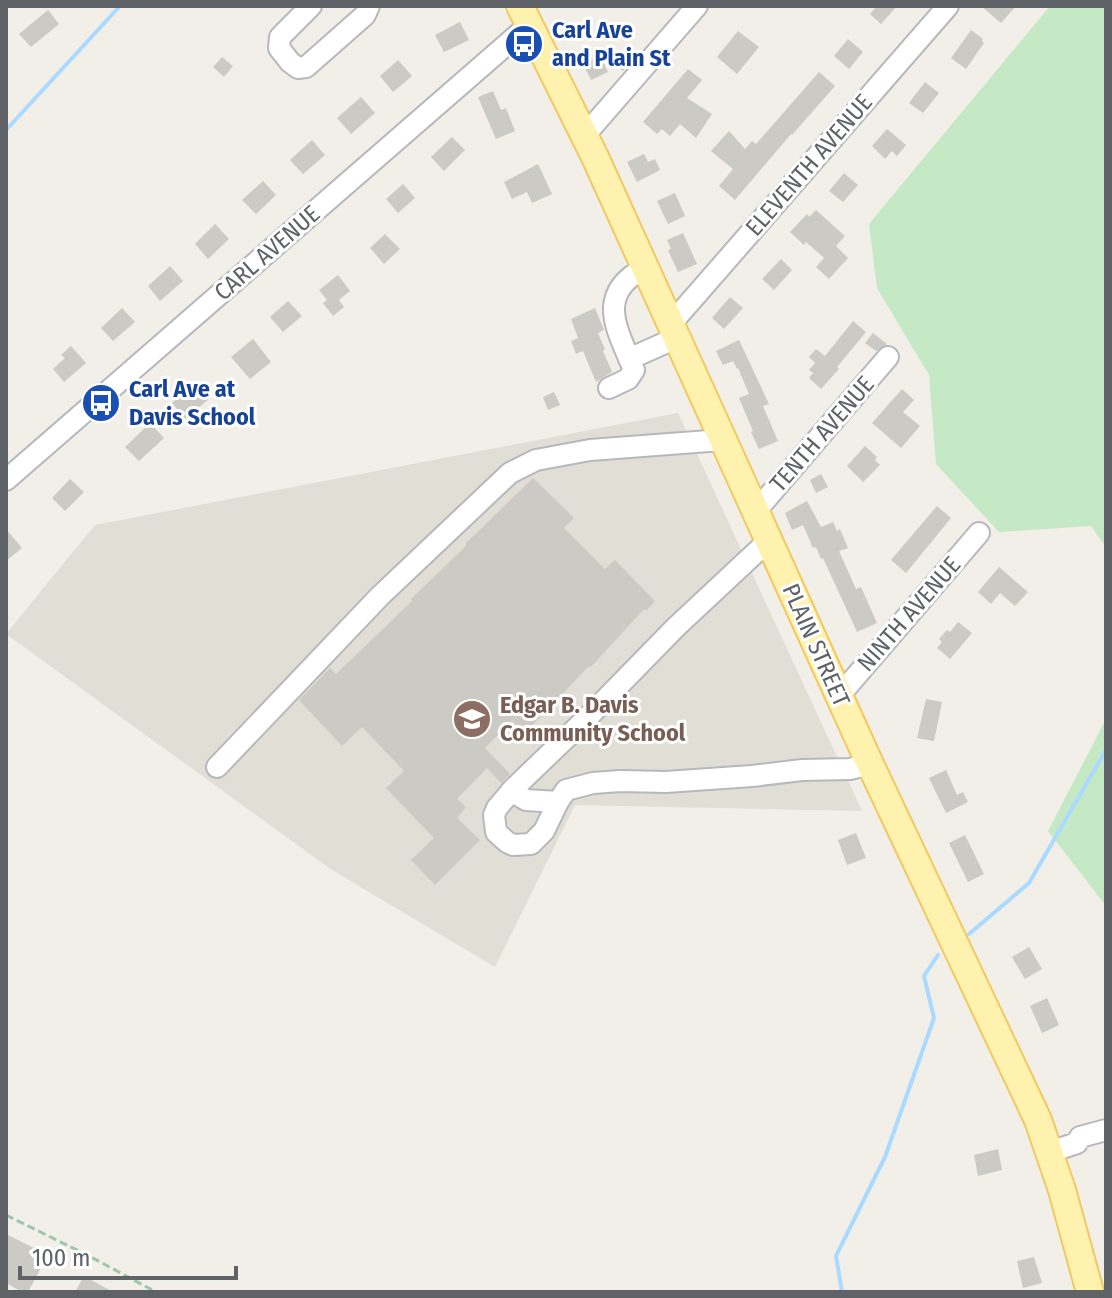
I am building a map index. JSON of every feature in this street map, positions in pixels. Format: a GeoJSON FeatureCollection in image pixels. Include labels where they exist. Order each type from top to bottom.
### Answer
{"type":"FeatureCollection","features":[{"type":"Feature","properties":{"kind":"main road","name":"PLAIN STREET"},"geometry":{"type":"LineString","coordinates":[[524,16],[585,135],[870,764],[1010,1058],[1050,1152],[1090,1292]]}},
{"type":"Feature","properties":{"kind":"street"},"geometry":{"type":"LineString","coordinates":[[311,6],[280,37],[279,48],[298,68],[306,67],[365,15],[369,6]]}},
{"type":"Feature","properties":{"kind":"street"},"geometry":{"type":"LineString","coordinates":[[585,135],[697,6]]}},
{"type":"Feature","properties":{"kind":"street","name":"ELEVENTH AVENUE"},"geometry":{"type":"LineString","coordinates":[[673,332],[948,6]]}},
{"type":"Feature","properties":{"kind":"street","name":"CARL AVENUE"},"geometry":{"type":"LineString","coordinates":[[6,480],[524,16]]}},
{"type":"Feature","properties":{"kind":"street"},"geometry":{"type":"LineString","coordinates":[[609,388],[628,379],[634,370],[613,319],[615,301],[625,282],[646,267]]}},
{"type":"Feature","properties":{"kind":"street"},"geometry":{"type":"LineString","coordinates":[[629,359],[673,332]]}},
{"type":"Feature","properties":{"kind":"street","name":"TENTH AVENUE"},"geometry":{"type":"LineString","coordinates":[[755,512],[888,357]]}},
{"type":"Feature","properties":{"kind":"street"},"geometry":{"type":"LineString","coordinates":[[217,767],[380,596],[510,473],[536,460],[590,450],[722,440]]}},
{"type":"Feature","properties":{"kind":"street","name":"NINTH AVENUE"},"geometry":{"type":"LineString","coordinates":[[839,696],[979,533]]}},
{"type":"Feature","properties":{"kind":"street"},"geometry":{"type":"LineString","coordinates":[[768,541],[676,627],[511,791],[497,808],[493,821],[496,832],[513,845],[525,845],[536,840],[566,790],[593,783],[666,782],[850,769],[870,764]]}},
{"type":"Feature","properties":{"kind":"street"},"geometry":{"type":"LineString","coordinates":[[511,791],[526,800],[558,802]]}},
{"type":"Feature","properties":{"kind":"street"},"geometry":{"type":"LineString","coordinates":[[1050,1152],[1077,1143],[1080,1137],[1106,1130]]}},
{"type":"Feature","properties":{"kind":"street"},"geometry":{"type":"LineString","coordinates":[[1077,1143],[1084,1147],[1106,1141]]}},
{"type":"Feature","properties":{"kind":"path"},"geometry":{"type":"LineString","coordinates":[[6,1215],[156,1292]]}},
{"type":"Feature","properties":{"kind":"shaded area","name":"Edgar B. Davis Community School"},"geometry":{"type":"Polygon","coordinates":[[[678,413],[862,811],[575,805],[495,967],[332,870],[6,634],[95,525],[678,413]]]}},
{"type":"Feature","properties":{"kind":"green space"},"geometry":{"type":"Polygon","coordinates":[[[1050,6],[1106,6],[1106,547],[1091,526],[999,532],[936,464],[929,375],[877,288],[869,224],[1050,6]]]}},
{"type":"Feature","properties":{"kind":"green space"},"geometry":{"type":"Polygon","coordinates":[[[1106,719],[1106,906],[1048,831],[1106,719]]]}},
{"type":"Feature","properties":{"kind":"building"},"geometry":{"type":"Polygon","coordinates":[[[877,6],[897,6],[881,24],[870,14],[877,6]]]}},
{"type":"Feature","properties":{"kind":"building"},"geometry":{"type":"Polygon","coordinates":[[[981,6],[1016,6],[1001,23],[981,6]]]}},
{"type":"Feature","properties":{"kind":"building"},"geometry":{"type":"Polygon","coordinates":[[[48,10],[59,24],[31,47],[19,34],[48,10]]]}},
{"type":"Feature","properties":{"kind":"building"},"geometry":{"type":"Polygon","coordinates":[[[460,22],[469,40],[444,52],[435,35],[460,22]]]}},
{"type":"Feature","properties":{"kind":"building"},"geometry":{"type":"Polygon","coordinates":[[[971,30],[984,43],[966,69],[951,58],[971,30]]]}},
{"type":"Feature","properties":{"kind":"building"},"geometry":{"type":"Polygon","coordinates":[[[738,31],[759,47],[737,74],[717,57],[738,31]]]}},
{"type":"Feature","properties":{"kind":"building"},"geometry":{"type":"Polygon","coordinates":[[[848,39],[863,52],[849,69],[834,56],[848,39]]]}},
{"type":"Feature","properties":{"kind":"building"},"geometry":{"type":"Polygon","coordinates":[[[624,50],[634,59],[623,71],[613,62],[624,50]]]}},
{"type":"Feature","properties":{"kind":"building"},"geometry":{"type":"Polygon","coordinates":[[[600,55],[608,72],[591,80],[583,64],[600,55]]]}},
{"type":"Feature","properties":{"kind":"building"},"geometry":{"type":"Polygon","coordinates":[[[222,57],[233,66],[224,77],[213,67],[222,57]]]}},
{"type":"Feature","properties":{"kind":"building"},"geometry":{"type":"Polygon","coordinates":[[[398,60],[412,76],[393,92],[380,76],[398,60]]]}},
{"type":"Feature","properties":{"kind":"building"},"geometry":{"type":"Polygon","coordinates":[[[688,69],[702,80],[687,98],[712,114],[696,138],[680,124],[670,136],[662,129],[657,134],[643,122],[688,69]]]}},
{"type":"Feature","properties":{"kind":"building"},"geometry":{"type":"Polygon","coordinates":[[[819,72],[835,86],[735,200],[719,186],[733,169],[711,151],[729,131],[745,149],[752,141],[756,144],[819,72]]]}},
{"type":"Feature","properties":{"kind":"building"},"geometry":{"type":"Polygon","coordinates":[[[925,82],[939,93],[923,113],[909,103],[925,82]]]}},
{"type":"Feature","properties":{"kind":"building"},"geometry":{"type":"Polygon","coordinates":[[[493,91],[501,110],[506,108],[515,131],[496,139],[478,97],[493,91]]]}},
{"type":"Feature","properties":{"kind":"building"},"geometry":{"type":"Polygon","coordinates":[[[361,97],[375,113],[351,134],[337,118],[361,97]]]}},
{"type":"Feature","properties":{"kind":"building"},"geometry":{"type":"Polygon","coordinates":[[[887,129],[906,145],[897,156],[892,151],[885,159],[872,146],[887,129]]]}},
{"type":"Feature","properties":{"kind":"building"},"geometry":{"type":"Polygon","coordinates":[[[452,137],[465,150],[444,171],[431,157],[452,137]]]}},
{"type":"Feature","properties":{"kind":"building"},"geometry":{"type":"Polygon","coordinates":[[[312,140],[325,155],[303,174],[290,160],[312,140]]]}},
{"type":"Feature","properties":{"kind":"building"},"geometry":{"type":"Polygon","coordinates":[[[644,154],[648,162],[655,159],[660,170],[637,182],[627,162],[644,154]]]}},
{"type":"Feature","properties":{"kind":"building"},"geometry":{"type":"Polygon","coordinates":[[[538,164],[552,194],[532,203],[527,192],[512,199],[504,182],[538,164]]]}},
{"type":"Feature","properties":{"kind":"building"},"geometry":{"type":"Polygon","coordinates":[[[844,173],[858,185],[843,202],[829,191],[844,173]]]}},
{"type":"Feature","properties":{"kind":"building"},"geometry":{"type":"Polygon","coordinates":[[[263,181],[276,195],[256,214],[242,200],[263,181]]]}},
{"type":"Feature","properties":{"kind":"building"},"geometry":{"type":"Polygon","coordinates":[[[403,184],[415,198],[398,213],[386,199],[403,184]]]}},
{"type":"Feature","properties":{"kind":"building"},"geometry":{"type":"Polygon","coordinates":[[[675,193],[685,216],[668,224],[657,201],[675,193]]]}},
{"type":"Feature","properties":{"kind":"building"},"geometry":{"type":"Polygon","coordinates":[[[816,210],[845,236],[836,246],[848,258],[829,279],[816,267],[824,258],[790,232],[807,214],[809,217],[816,210]]]}},
{"type":"Feature","properties":{"kind":"building"},"geometry":{"type":"Polygon","coordinates":[[[215,224],[229,239],[208,259],[195,244],[215,224]]]}},
{"type":"Feature","properties":{"kind":"building"},"geometry":{"type":"Polygon","coordinates":[[[683,233],[697,264],[678,272],[667,240],[683,233]]]}},
{"type":"Feature","properties":{"kind":"building"},"geometry":{"type":"Polygon","coordinates":[[[385,234],[400,249],[384,264],[370,248],[385,234]]]}},
{"type":"Feature","properties":{"kind":"building"},"geometry":{"type":"Polygon","coordinates":[[[781,259],[792,270],[774,290],[762,279],[781,259]]]}},
{"type":"Feature","properties":{"kind":"building"},"geometry":{"type":"Polygon","coordinates":[[[170,266],[183,281],[160,301],[148,286],[170,266]]]}},
{"type":"Feature","properties":{"kind":"building"},"geometry":{"type":"Polygon","coordinates":[[[338,275],[350,291],[339,300],[344,307],[333,316],[323,303],[327,300],[319,290],[338,275]]]}},
{"type":"Feature","properties":{"kind":"building"},"geometry":{"type":"Polygon","coordinates":[[[730,297],[743,308],[724,329],[712,318],[730,297]]]}},
{"type":"Feature","properties":{"kind":"building"},"geometry":{"type":"Polygon","coordinates":[[[288,301],[302,316],[283,332],[270,317],[288,301]]]}},
{"type":"Feature","properties":{"kind":"building"},"geometry":{"type":"Polygon","coordinates":[[[122,308],[135,322],[113,341],[101,328],[122,308]]]}},
{"type":"Feature","properties":{"kind":"building"},"geometry":{"type":"Polygon","coordinates":[[[595,308],[604,330],[598,333],[612,372],[596,382],[583,351],[576,354],[571,341],[578,338],[571,319],[595,308]]]}},
{"type":"Feature","properties":{"kind":"building"},"geometry":{"type":"Polygon","coordinates":[[[853,321],[866,332],[821,389],[809,378],[813,373],[809,370],[815,363],[809,357],[816,349],[825,356],[853,321]]]}},
{"type":"Feature","properties":{"kind":"building"},"geometry":{"type":"Polygon","coordinates":[[[873,333],[887,344],[876,351],[865,343],[873,333]]]}},
{"type":"Feature","properties":{"kind":"building"},"geometry":{"type":"Polygon","coordinates":[[[253,339],[271,362],[250,379],[231,357],[253,339]]]}},
{"type":"Feature","properties":{"kind":"building"},"geometry":{"type":"Polygon","coordinates":[[[739,340],[769,404],[763,406],[778,441],[759,449],[739,398],[749,394],[738,368],[733,361],[723,365],[716,351],[739,340]]]}},
{"type":"Feature","properties":{"kind":"building"},"geometry":{"type":"Polygon","coordinates":[[[71,346],[86,363],[64,382],[53,369],[65,358],[61,355],[71,346]]]}},
{"type":"Feature","properties":{"kind":"building"},"geometry":{"type":"Polygon","coordinates":[[[195,383],[209,399],[185,419],[172,403],[195,383]]]}},
{"type":"Feature","properties":{"kind":"building"},"geometry":{"type":"Polygon","coordinates":[[[902,389],[914,400],[903,412],[920,426],[901,448],[872,423],[902,389]]]}},
{"type":"Feature","properties":{"kind":"building"},"geometry":{"type":"Polygon","coordinates":[[[554,392],[560,405],[548,410],[543,397],[554,392]]]}},
{"type":"Feature","properties":{"kind":"building"},"geometry":{"type":"Polygon","coordinates":[[[150,423],[164,438],[139,461],[125,447],[150,423]]]}},
{"type":"Feature","properties":{"kind":"building"},"geometry":{"type":"Polygon","coordinates":[[[865,446],[877,457],[875,460],[880,465],[863,482],[847,466],[865,446]]]}},
{"type":"Feature","properties":{"kind":"building"},"geometry":{"type":"Polygon","coordinates":[[[821,474],[828,487],[816,493],[810,480],[821,474]]]}},
{"type":"Feature","properties":{"kind":"building"},"geometry":{"type":"Polygon","coordinates":[[[533,478],[574,518],[564,528],[605,569],[615,560],[655,601],[525,733],[512,721],[485,748],[510,774],[501,783],[487,768],[457,799],[466,807],[457,818],[480,840],[435,885],[411,860],[434,838],[386,788],[404,771],[362,727],[342,746],[299,700],[330,668],[336,674],[533,478]]]}},
{"type":"Feature","properties":{"kind":"building"},"geometry":{"type":"Polygon","coordinates":[[[70,479],[84,492],[65,511],[52,498],[70,479]]]}},
{"type":"Feature","properties":{"kind":"building"},"geometry":{"type":"Polygon","coordinates":[[[807,501],[821,527],[833,522],[837,531],[840,529],[848,548],[839,551],[856,589],[861,587],[877,623],[857,632],[823,558],[816,547],[813,548],[803,525],[792,530],[785,513],[807,501]]]}},
{"type":"Feature","properties":{"kind":"building"},"geometry":{"type":"Polygon","coordinates":[[[937,506],[951,518],[906,573],[891,560],[937,506]]]}},
{"type":"Feature","properties":{"kind":"building"},"geometry":{"type":"Polygon","coordinates":[[[6,529],[22,548],[6,561],[6,529]]]}},
{"type":"Feature","properties":{"kind":"building"},"geometry":{"type":"Polygon","coordinates":[[[999,567],[1028,592],[1015,606],[1000,593],[991,604],[978,592],[999,567]]]}},
{"type":"Feature","properties":{"kind":"building"},"geometry":{"type":"Polygon","coordinates":[[[958,622],[972,633],[950,659],[937,648],[942,642],[939,639],[958,622]]]}},
{"type":"Feature","properties":{"kind":"building"},"geometry":{"type":"Polygon","coordinates":[[[926,699],[942,702],[934,741],[917,738],[926,699]]]}},
{"type":"Feature","properties":{"kind":"building"},"geometry":{"type":"Polygon","coordinates":[[[946,770],[957,795],[963,792],[968,802],[946,813],[929,778],[946,770]]]}},
{"type":"Feature","properties":{"kind":"building"},"geometry":{"type":"Polygon","coordinates":[[[856,833],[866,858],[847,865],[838,840],[856,833]]]}},
{"type":"Feature","properties":{"kind":"building"},"geometry":{"type":"Polygon","coordinates":[[[965,835],[984,874],[968,882],[949,843],[965,835]]]}},
{"type":"Feature","properties":{"kind":"building"},"geometry":{"type":"Polygon","coordinates":[[[1029,947],[1042,969],[1025,979],[1012,957],[1029,947]]]}},
{"type":"Feature","properties":{"kind":"building"},"geometry":{"type":"Polygon","coordinates":[[[1047,998],[1059,1025],[1042,1033],[1030,1006],[1047,998]]]}},
{"type":"Feature","properties":{"kind":"building"},"geometry":{"type":"Polygon","coordinates":[[[998,1149],[1002,1170],[978,1176],[974,1155],[998,1149]]]}},
{"type":"Feature","properties":{"kind":"building"},"geometry":{"type":"Polygon","coordinates":[[[6,1234],[48,1255],[28,1292],[6,1283],[6,1234]]]}},
{"type":"Feature","properties":{"kind":"building"},"geometry":{"type":"Polygon","coordinates":[[[1034,1257],[1042,1283],[1023,1288],[1017,1261],[1034,1257]]]}},
{"type":"Feature","properties":{"kind":"building"},"geometry":{"type":"Polygon","coordinates":[[[84,1276],[113,1292],[75,1292],[84,1276]]]}},
{"type":"Feature","properties":{"kind":"waterway"},"geometry":{"type":"LineString","coordinates":[[6,130],[120,6]]}},
{"type":"Feature","properties":{"kind":"waterway"},"geometry":{"type":"LineString","coordinates":[[969,934],[1029,883],[1106,750]]}},
{"type":"Feature","properties":{"kind":"waterway"},"geometry":{"type":"LineString","coordinates":[[842,1292],[836,1256],[885,1157],[934,1018],[924,976],[938,955]]}},
{"type":"Feature","properties":{"kind":"place","name":"Carl Ave and Plain St"},"geometry":{"type":"Point","coordinates":[524,44]}},
{"type":"Feature","properties":{"kind":"place","name":"Carl Ave at Davis School"},"geometry":{"type":"Point","coordinates":[101,403]}},
{"type":"Feature","properties":{"kind":"place","name":"Edgar B. Davis Community School"},"geometry":{"type":"Point","coordinates":[472,719]}}]}
